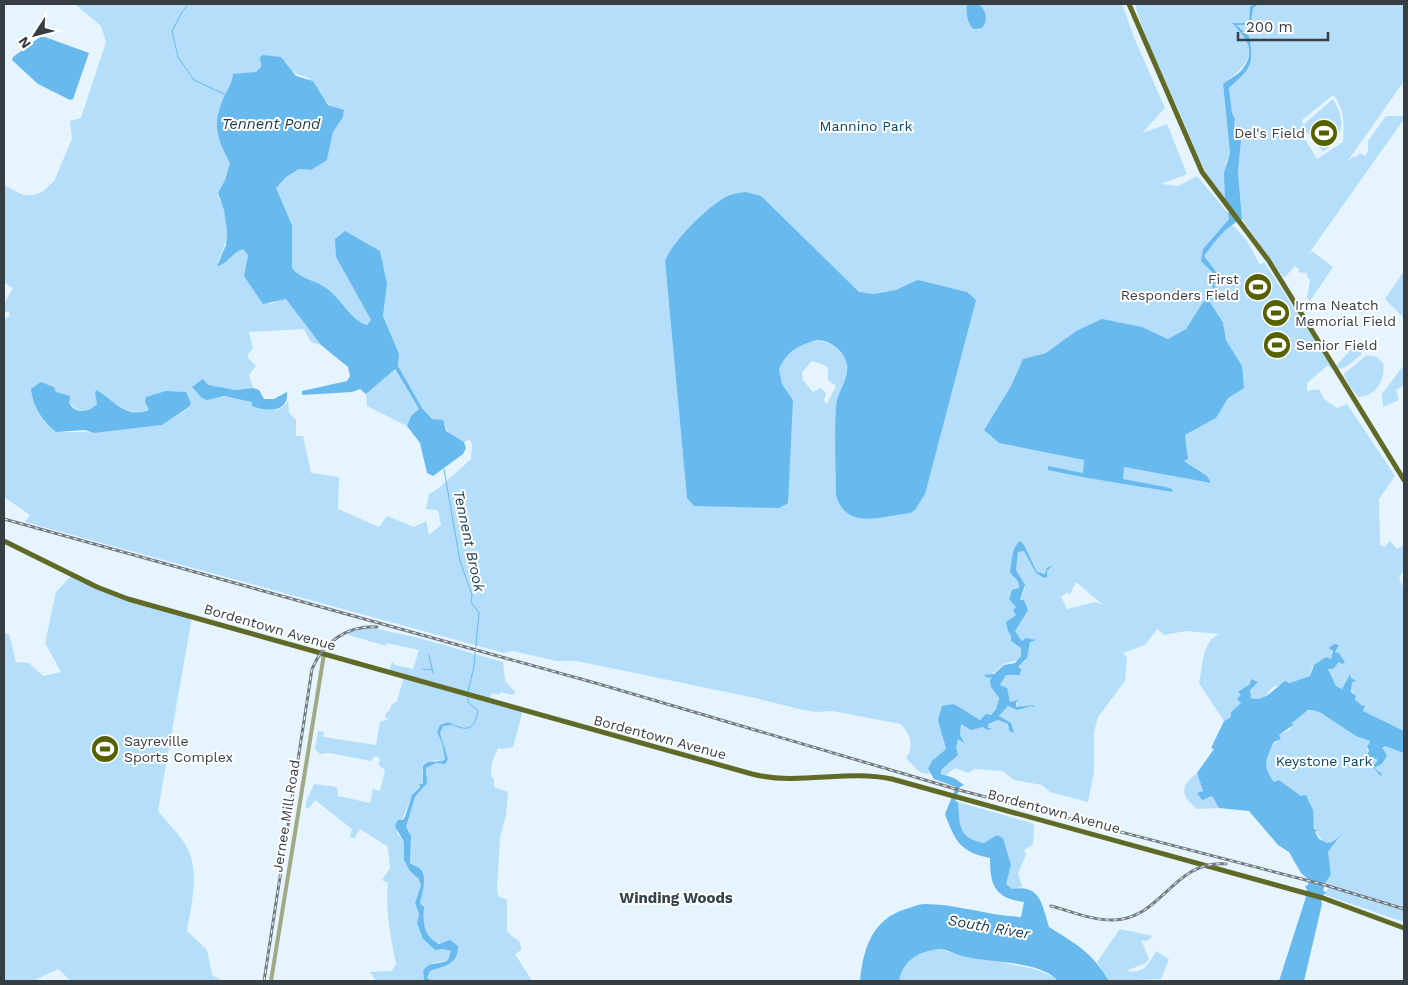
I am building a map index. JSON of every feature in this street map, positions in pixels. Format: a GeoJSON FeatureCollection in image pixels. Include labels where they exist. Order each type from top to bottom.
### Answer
{"type":"FeatureCollection","features":[{"type":"Feature","properties":{"kind":"main road"},"geometry":{"type":"LineString","coordinates":[[1129,4],[1202,172],[1269,261],[1404,480]]}},
{"type":"Feature","properties":{"kind":"main road","name":"Bordentown Avenue"},"geometry":{"type":"LineString","coordinates":[[4,541],[106,592],[766,778],[800,780],[870,776],[892,779],[1306,893],[1404,928]]}},
{"type":"Feature","properties":{"kind":"street","name":"Jernee Mill Road"},"geometry":{"type":"LineString","coordinates":[[271,981],[324,654]]}},
{"type":"Feature","properties":{"kind":"green space","name":"Mannino Park"},"geometry":{"type":"Polygon","coordinates":[[[75,4],[1122,4],[1135,40],[1165,108],[1142,133],[1167,124],[1187,174],[1161,184],[1178,186],[1197,176],[1228,213],[1229,219],[1203,249],[1202,261],[1216,276],[1211,284],[1215,292],[1203,302],[1186,329],[1168,339],[1142,327],[1076,331],[1046,353],[1023,359],[1011,386],[984,430],[999,443],[1084,460],[1083,473],[1048,467],[1048,470],[1172,491],[1171,488],[1122,479],[1124,467],[1211,483],[1207,476],[1183,460],[1188,458],[1185,435],[1216,418],[1242,366],[1226,340],[1223,321],[1209,301],[1218,295],[1214,284],[1221,278],[1204,256],[1216,239],[1232,224],[1247,241],[1260,265],[1264,262],[1333,368],[1331,369],[1328,365],[1307,383],[1307,391],[1319,389],[1324,399],[1337,408],[1347,404],[1395,476],[1379,499],[1380,545],[1384,547],[1390,541],[1397,549],[1404,545],[1404,570],[1399,578],[1404,589],[1404,731],[1363,711],[1362,707],[1355,701],[1352,689],[1350,688],[1352,682],[1357,681],[1351,678],[1351,675],[1349,675],[1342,689],[1336,686],[1328,669],[1340,662],[1345,662],[1339,653],[1335,652],[1337,646],[1332,648],[1333,656],[1329,660],[1312,667],[1310,676],[1273,687],[1263,698],[1258,700],[1251,698],[1249,690],[1254,686],[1255,681],[1251,679],[1250,684],[1242,689],[1241,703],[1232,712],[1231,717],[1224,721],[1199,683],[1206,648],[1214,637],[1220,634],[1186,631],[1164,635],[1157,629],[1145,645],[1123,653],[1127,657],[1125,681],[1098,717],[1094,732],[1094,772],[1088,802],[1050,792],[1042,785],[1014,780],[1003,771],[975,769],[968,773],[955,768],[945,776],[942,775],[942,769],[953,758],[958,739],[965,745],[960,735],[961,724],[969,729],[983,727],[987,730],[988,724],[998,720],[1008,724],[1008,729],[1014,732],[1008,722],[999,716],[1008,706],[1017,710],[1032,706],[1016,707],[1018,701],[1010,702],[1006,689],[1000,685],[1006,675],[1021,673],[1018,667],[1026,660],[1030,641],[1035,640],[1022,641],[1015,631],[1026,609],[1024,600],[1020,601],[1025,588],[1016,570],[1018,552],[1024,551],[1036,573],[1044,578],[1046,574],[1037,572],[1024,545],[1020,542],[1011,568],[1019,580],[1019,588],[1010,594],[1009,599],[1016,607],[1016,615],[1008,622],[1007,628],[1021,648],[1021,656],[1004,664],[994,673],[983,675],[993,677],[998,697],[997,708],[988,716],[980,720],[954,704],[941,731],[946,749],[928,769],[929,774],[925,774],[913,766],[906,758],[911,745],[907,732],[901,724],[832,711],[816,712],[803,710],[755,698],[577,661],[556,661],[513,651],[504,653],[25,522],[30,515],[4,497],[4,319],[10,316],[9,312],[4,312],[4,304],[13,288],[4,283],[4,185],[23,195],[34,195],[42,192],[54,181],[72,139],[70,121],[81,118],[106,42],[101,26],[75,4]],[[260,62],[261,67],[256,72],[232,81],[219,113],[217,131],[219,140],[230,163],[225,180],[218,193],[226,215],[227,230],[225,244],[217,263],[223,264],[235,251],[243,249],[248,254],[244,276],[270,304],[286,298],[321,345],[311,342],[304,329],[249,332],[253,349],[248,354],[248,358],[256,366],[249,375],[253,388],[235,390],[195,384],[211,398],[243,399],[252,402],[253,406],[262,409],[273,410],[282,408],[288,400],[289,413],[296,420],[296,436],[303,436],[311,473],[339,477],[338,509],[379,527],[387,516],[414,527],[426,521],[429,535],[441,525],[438,510],[426,509],[429,494],[439,488],[471,459],[472,445],[470,439],[464,442],[450,433],[445,425],[432,419],[422,408],[398,366],[399,354],[383,316],[387,284],[336,257],[371,320],[367,325],[356,319],[326,288],[300,275],[292,268],[292,225],[276,188],[286,176],[299,169],[311,170],[327,160],[333,132],[343,117],[344,110],[331,106],[310,79],[293,72],[286,62],[260,62]],[[665,261],[687,498],[694,506],[793,400],[782,384],[779,369],[781,363],[786,355],[797,346],[811,341],[819,341],[832,345],[842,354],[846,361],[846,376],[836,404],[915,510],[925,494],[896,290],[874,294],[859,293],[665,261]],[[812,361],[802,372],[803,380],[813,392],[821,388],[826,393],[824,400],[827,404],[836,386],[828,380],[828,368],[812,361]],[[47,384],[38,413],[48,425],[65,432],[94,433],[162,425],[189,408],[191,403],[185,392],[168,392],[157,395],[150,403],[149,410],[134,412],[120,407],[95,393],[97,404],[88,411],[84,411],[72,406],[58,394],[54,387],[47,384]],[[1076,582],[1070,594],[1066,593],[1061,597],[1067,609],[1095,602],[1103,605],[1076,582]]]}},
{"type":"Feature","properties":{"kind":"green space"},"geometry":{"type":"Polygon","coordinates":[[[1135,4],[1253,4],[1250,7],[1249,23],[1232,24],[1247,38],[1250,45],[1248,59],[1223,84],[1230,153],[1226,162],[1225,199],[1204,169],[1149,45],[1135,4]]]}},
{"type":"Feature","properties":{"kind":"green space"},"geometry":{"type":"Polygon","coordinates":[[[1258,4],[1404,4],[1404,81],[1347,162],[1360,153],[1365,156],[1368,151],[1368,141],[1386,116],[1404,116],[1404,119],[1307,256],[1312,251],[1333,267],[1310,301],[1307,297],[1310,281],[1306,273],[1298,272],[1299,269],[1295,266],[1284,278],[1242,219],[1238,172],[1241,141],[1234,125],[1235,119],[1232,113],[1229,88],[1242,76],[1251,61],[1249,36],[1235,25],[1251,25],[1253,8],[1258,4]],[[1333,95],[1302,120],[1303,125],[1333,99],[1340,115],[1341,128],[1339,135],[1330,146],[1323,152],[1302,126],[1302,134],[1317,159],[1343,142],[1343,117],[1337,100],[1333,95]]]}},
{"type":"Feature","properties":{"kind":"green space"},"geometry":{"type":"Polygon","coordinates":[[[1404,271],[1404,318],[1385,299],[1404,271]]]}},
{"type":"Feature","properties":{"kind":"green space"},"geometry":{"type":"Polygon","coordinates":[[[1362,341],[1361,355],[1346,367],[1338,369],[1336,366],[1355,345],[1362,341]]]}},
{"type":"Feature","properties":{"kind":"green space"},"geometry":{"type":"Polygon","coordinates":[[[1367,355],[1377,357],[1383,363],[1383,375],[1375,390],[1370,394],[1358,397],[1344,374],[1367,355]]]}},
{"type":"Feature","properties":{"kind":"green space"},"geometry":{"type":"Polygon","coordinates":[[[1404,365],[1404,385],[1396,390],[1399,400],[1383,407],[1382,394],[1404,365]]]}},
{"type":"Feature","properties":{"kind":"green space"},"geometry":{"type":"Polygon","coordinates":[[[394,369],[419,409],[411,416],[407,426],[367,406],[366,394],[394,369]]]}},
{"type":"Feature","properties":{"kind":"green space","name":"Sayreville Sports Complex"},"geometry":{"type":"Polygon","coordinates":[[[72,575],[97,587],[192,616],[158,811],[185,844],[193,865],[194,887],[187,931],[207,950],[212,975],[222,981],[71,981],[58,969],[33,981],[4,981],[4,633],[9,634],[16,662],[29,663],[43,676],[61,672],[45,643],[56,592],[72,575]]]}},
{"type":"Feature","properties":{"kind":"green space"},"geometry":{"type":"Polygon","coordinates":[[[373,628],[419,638],[503,662],[505,681],[515,692],[514,695],[500,692],[499,695],[492,693],[489,700],[523,710],[513,747],[498,748],[492,762],[491,776],[494,779],[494,787],[508,792],[506,815],[500,837],[497,888],[498,896],[507,900],[507,931],[519,941],[521,946],[521,950],[515,954],[532,981],[432,981],[427,978],[430,971],[447,965],[458,946],[434,941],[426,932],[424,926],[424,907],[420,903],[422,892],[421,881],[417,871],[410,863],[411,841],[406,827],[415,797],[423,788],[427,776],[426,768],[436,763],[445,764],[448,759],[440,733],[443,726],[451,723],[442,724],[437,732],[442,743],[445,759],[443,761],[434,760],[422,770],[424,781],[412,795],[397,833],[404,842],[404,860],[421,885],[415,903],[419,914],[417,923],[423,939],[435,950],[451,951],[448,960],[433,963],[423,971],[424,981],[376,981],[370,972],[392,971],[396,964],[388,914],[388,883],[382,880],[390,868],[388,847],[360,829],[354,839],[350,836],[352,829],[315,800],[306,809],[306,802],[314,784],[337,787],[338,796],[370,803],[373,789],[380,791],[385,770],[378,764],[380,761],[379,757],[375,756],[371,761],[329,753],[320,754],[315,749],[318,731],[324,732],[323,737],[376,745],[380,722],[389,719],[385,717],[386,713],[392,704],[397,701],[404,677],[389,672],[392,661],[395,665],[413,669],[419,650],[387,643],[386,646],[346,634],[357,629],[373,628]]]}},
{"type":"Feature","properties":{"kind":"green space","name":"Keystone Park"},"geometry":{"type":"Polygon","coordinates":[[[1312,710],[1370,741],[1367,747],[1368,758],[1379,760],[1373,769],[1381,776],[1374,768],[1382,764],[1386,755],[1382,748],[1385,745],[1404,753],[1404,922],[1325,895],[1330,885],[1325,883],[1331,875],[1328,852],[1338,839],[1337,837],[1327,844],[1317,833],[1310,802],[1306,796],[1301,796],[1279,780],[1274,782],[1266,769],[1267,756],[1274,744],[1281,739],[1279,735],[1290,730],[1295,720],[1302,714],[1312,710]]]}},
{"type":"Feature","properties":{"kind":"green space"},"geometry":{"type":"Polygon","coordinates":[[[1197,773],[1203,791],[1201,793],[1212,796],[1219,808],[1197,809],[1187,799],[1184,791],[1185,786],[1197,773]]]}},
{"type":"Feature","properties":{"kind":"green space"},"geometry":{"type":"Polygon","coordinates":[[[958,802],[1034,824],[1033,844],[1024,850],[1026,855],[1018,873],[1022,887],[1012,889],[1005,884],[1011,865],[997,835],[984,843],[969,838],[965,834],[960,824],[958,802]]]}},
{"type":"Feature","properties":{"kind":"green space"},"geometry":{"type":"Polygon","coordinates":[[[1120,929],[1153,936],[1147,941],[1141,940],[1149,959],[1146,963],[1126,971],[1141,970],[1148,964],[1156,951],[1169,959],[1161,979],[1109,981],[1097,962],[1120,929]]]}},
{"type":"Feature","properties":{"kind":"green space"},"geometry":{"type":"Polygon","coordinates":[[[935,949],[1034,969],[1054,977],[1058,981],[899,981],[904,967],[911,959],[935,949]]]}},
{"type":"Feature","properties":{"kind":"water"},"geometry":{"type":"Polygon","coordinates":[[[967,4],[978,4],[983,9],[986,18],[982,28],[974,29],[968,21],[967,4]]]}},
{"type":"Feature","properties":{"kind":"water"},"geometry":{"type":"Polygon","coordinates":[[[1253,4],[1258,4],[1253,8],[1251,25],[1236,25],[1249,36],[1251,61],[1242,76],[1229,88],[1232,113],[1235,119],[1234,125],[1241,141],[1238,172],[1242,219],[1225,230],[1204,256],[1221,278],[1214,284],[1218,295],[1209,301],[1223,322],[1226,340],[1242,366],[1244,388],[1228,398],[1216,418],[1185,435],[1188,459],[1184,461],[1207,476],[1211,483],[1124,467],[1123,479],[1171,488],[1173,492],[1048,470],[1048,466],[1083,473],[1084,460],[999,443],[984,430],[1011,386],[1023,359],[1046,353],[1076,331],[1102,319],[1142,327],[1168,339],[1186,329],[1203,302],[1215,292],[1211,284],[1216,276],[1201,261],[1203,249],[1229,219],[1228,213],[1232,209],[1225,199],[1224,173],[1230,153],[1223,84],[1240,72],[1248,60],[1249,49],[1247,43],[1232,23],[1249,23],[1250,7],[1253,4]]]}},
{"type":"Feature","properties":{"kind":"water"},"geometry":{"type":"Polygon","coordinates":[[[40,37],[45,37],[89,53],[73,99],[70,100],[38,84],[12,60],[13,57],[40,37]]]}},
{"type":"Feature","properties":{"kind":"water","name":"Tennent Pond"},"geometry":{"type":"Polygon","coordinates":[[[263,55],[281,57],[296,76],[313,81],[328,105],[344,110],[343,117],[333,132],[327,160],[311,170],[299,169],[286,177],[276,188],[292,225],[292,268],[300,275],[326,288],[356,319],[367,325],[371,320],[336,257],[335,239],[345,231],[380,251],[387,284],[383,316],[399,354],[398,366],[422,408],[432,419],[443,420],[446,431],[464,442],[466,448],[463,454],[433,476],[427,473],[420,443],[407,426],[411,416],[419,409],[395,369],[366,394],[360,389],[352,392],[302,395],[302,391],[347,381],[350,376],[348,367],[321,345],[286,299],[263,304],[244,276],[248,255],[243,249],[217,266],[226,245],[227,230],[224,210],[218,193],[225,180],[230,163],[219,139],[218,117],[233,74],[256,72],[261,67],[260,57],[263,55]]]}},
{"type":"Feature","properties":{"kind":"water"},"geometry":{"type":"Polygon","coordinates":[[[745,192],[761,196],[859,292],[874,294],[896,290],[918,280],[967,292],[976,300],[925,494],[915,510],[910,513],[866,519],[848,513],[841,506],[836,495],[835,417],[837,401],[846,376],[847,365],[839,350],[829,343],[818,340],[796,348],[785,358],[779,369],[782,384],[793,400],[788,503],[779,508],[694,506],[687,498],[665,261],[675,244],[691,225],[710,208],[728,196],[745,192]]]}},
{"type":"Feature","properties":{"kind":"water"},"geometry":{"type":"Polygon","coordinates":[[[203,379],[208,385],[235,390],[253,388],[259,390],[264,399],[274,399],[287,392],[287,399],[281,407],[270,410],[252,406],[252,402],[224,396],[207,400],[202,398],[192,387],[203,379]]]}},
{"type":"Feature","properties":{"kind":"water"},"geometry":{"type":"Polygon","coordinates":[[[41,382],[54,387],[56,392],[70,396],[69,403],[78,411],[86,411],[97,404],[96,390],[120,407],[133,412],[149,410],[145,402],[146,397],[166,391],[186,392],[191,403],[189,407],[162,425],[94,433],[85,430],[56,432],[42,418],[34,402],[31,389],[41,382]]]}},
{"type":"Feature","properties":{"kind":"water","name":"South River"},"geometry":{"type":"Polygon","coordinates":[[[1020,541],[1024,545],[1037,572],[1045,574],[1047,568],[1053,565],[1047,571],[1047,577],[1044,578],[1036,573],[1024,551],[1018,552],[1016,570],[1025,585],[1020,600],[1024,600],[1028,610],[1015,631],[1022,641],[1026,638],[1036,640],[1030,642],[1027,658],[1018,667],[1021,669],[1020,675],[1006,675],[1000,685],[1007,688],[1010,702],[1019,700],[1016,703],[1016,707],[1033,705],[1036,708],[1032,706],[1017,710],[1008,706],[999,716],[1011,723],[1014,733],[1009,731],[1008,724],[998,720],[988,724],[988,728],[992,729],[987,730],[983,727],[971,730],[961,724],[960,735],[965,744],[958,739],[956,747],[958,755],[942,769],[941,774],[954,778],[964,785],[960,787],[955,801],[958,802],[960,824],[965,834],[969,838],[984,843],[997,835],[1003,838],[1011,865],[1006,884],[1012,889],[1022,888],[1035,893],[1042,904],[1049,927],[1076,944],[1089,955],[1109,981],[1058,981],[1050,974],[1039,969],[1013,963],[962,956],[937,949],[920,954],[910,960],[903,969],[899,981],[860,981],[861,969],[871,937],[885,920],[906,909],[923,904],[1021,917],[1024,902],[1006,897],[996,889],[991,876],[990,858],[965,849],[952,831],[945,814],[956,787],[934,779],[928,769],[932,761],[946,749],[938,720],[942,706],[954,704],[980,720],[986,714],[991,715],[996,709],[999,698],[991,687],[990,680],[992,677],[989,678],[983,675],[994,674],[1004,665],[1015,663],[1021,656],[1021,648],[1011,641],[1011,635],[1006,622],[1016,615],[1013,610],[1016,607],[1009,599],[1012,590],[1019,588],[1019,585],[1010,572],[1013,552],[1020,541]]]}},
{"type":"Feature","properties":{"kind":"water"},"geometry":{"type":"Polygon","coordinates":[[[1334,644],[1339,645],[1335,652],[1339,653],[1345,662],[1342,664],[1339,662],[1333,669],[1328,669],[1336,686],[1342,689],[1350,674],[1351,678],[1357,681],[1352,682],[1351,692],[1356,696],[1355,701],[1362,706],[1365,705],[1363,711],[1404,731],[1404,753],[1385,746],[1382,748],[1387,755],[1382,764],[1374,768],[1382,774],[1381,776],[1372,767],[1378,760],[1367,756],[1369,750],[1367,747],[1370,741],[1356,736],[1321,713],[1312,710],[1308,710],[1292,723],[1293,725],[1279,735],[1281,739],[1274,742],[1266,767],[1274,782],[1279,780],[1301,796],[1306,795],[1313,810],[1314,829],[1317,830],[1315,832],[1319,839],[1327,843],[1340,836],[1328,852],[1331,875],[1325,883],[1323,891],[1327,892],[1323,895],[1321,901],[1322,904],[1304,981],[1279,981],[1305,900],[1307,890],[1305,886],[1308,885],[1308,879],[1301,873],[1289,852],[1278,845],[1249,811],[1219,808],[1212,796],[1202,800],[1197,793],[1203,791],[1197,773],[1214,749],[1211,748],[1224,721],[1231,717],[1231,712],[1241,703],[1237,699],[1241,695],[1238,692],[1250,684],[1251,679],[1258,682],[1250,690],[1251,698],[1261,698],[1270,694],[1285,681],[1289,683],[1310,676],[1314,665],[1326,657],[1331,659],[1333,651],[1329,648],[1334,644]]]}},
{"type":"Feature","properties":{"kind":"water"},"geometry":{"type":"Polygon","coordinates":[[[448,722],[451,725],[443,726],[440,733],[448,759],[445,764],[436,763],[426,768],[427,783],[415,797],[406,827],[411,836],[410,863],[421,870],[424,879],[420,903],[424,907],[425,929],[430,937],[439,944],[450,940],[458,946],[456,957],[453,961],[430,971],[427,978],[432,981],[424,981],[423,971],[428,965],[448,960],[451,951],[435,950],[423,939],[417,923],[419,914],[415,903],[421,885],[404,860],[404,842],[395,826],[398,820],[403,820],[405,817],[412,795],[420,787],[419,784],[423,784],[423,766],[428,762],[443,761],[445,759],[442,743],[437,732],[440,725],[448,722]]]}},
{"type":"Feature","properties":{"kind":"waterway"},"geometry":{"type":"LineString","coordinates":[[188,4],[172,31],[178,57],[194,80],[226,95]]}},
{"type":"Feature","properties":{"kind":"waterway","name":"Tennent Brook"},"geometry":{"type":"LineString","coordinates":[[444,469],[460,561],[472,595],[471,602],[479,613],[474,666],[468,692]]}},
{"type":"Feature","properties":{"kind":"waterway"},"geometry":{"type":"LineString","coordinates":[[429,655],[433,673]]}},
{"type":"Feature","properties":{"kind":"waterway"},"geometry":{"type":"LineString","coordinates":[[423,669],[433,670]]}},
{"type":"Feature","properties":{"kind":"waterway","name":"Tennent Brook"},"geometry":{"type":"LineString","coordinates":[[449,723],[465,728],[472,726],[478,711],[468,702],[468,696]]}},
{"type":"Feature","properties":{"kind":"railway"},"geometry":{"type":"LineString","coordinates":[[4,519],[599,684],[959,790],[1325,885],[1404,909]]}},
{"type":"Feature","properties":{"kind":"railway"},"geometry":{"type":"LineString","coordinates":[[264,981],[312,669],[323,651],[338,637],[356,629],[377,627]]}},
{"type":"Feature","properties":{"kind":"railway"},"geometry":{"type":"LineString","coordinates":[[1051,906],[1098,919],[1114,920],[1131,917],[1145,910],[1180,879],[1193,871],[1208,865],[1226,864]]}},
{"type":"Feature","properties":{"kind":"place","name":"Del's Field"},"geometry":{"type":"Point","coordinates":[1324,133]}},
{"type":"Feature","properties":{"kind":"place","name":"First Responders Field"},"geometry":{"type":"Point","coordinates":[1258,287]}},
{"type":"Feature","properties":{"kind":"place","name":"Irma Neatch Memorial Field"},"geometry":{"type":"Point","coordinates":[1276,313]}},
{"type":"Feature","properties":{"kind":"place","name":"Senior Field"},"geometry":{"type":"Point","coordinates":[1277,345]}},
{"type":"Feature","properties":{"kind":"place","name":"Sayreville Sports Complex"},"geometry":{"type":"Point","coordinates":[105,749]}},
{"type":"Feature","properties":{"kind":"district","name":"Winding Woods"},"geometry":{"type":"Point","coordinates":[676,898]}}]}
